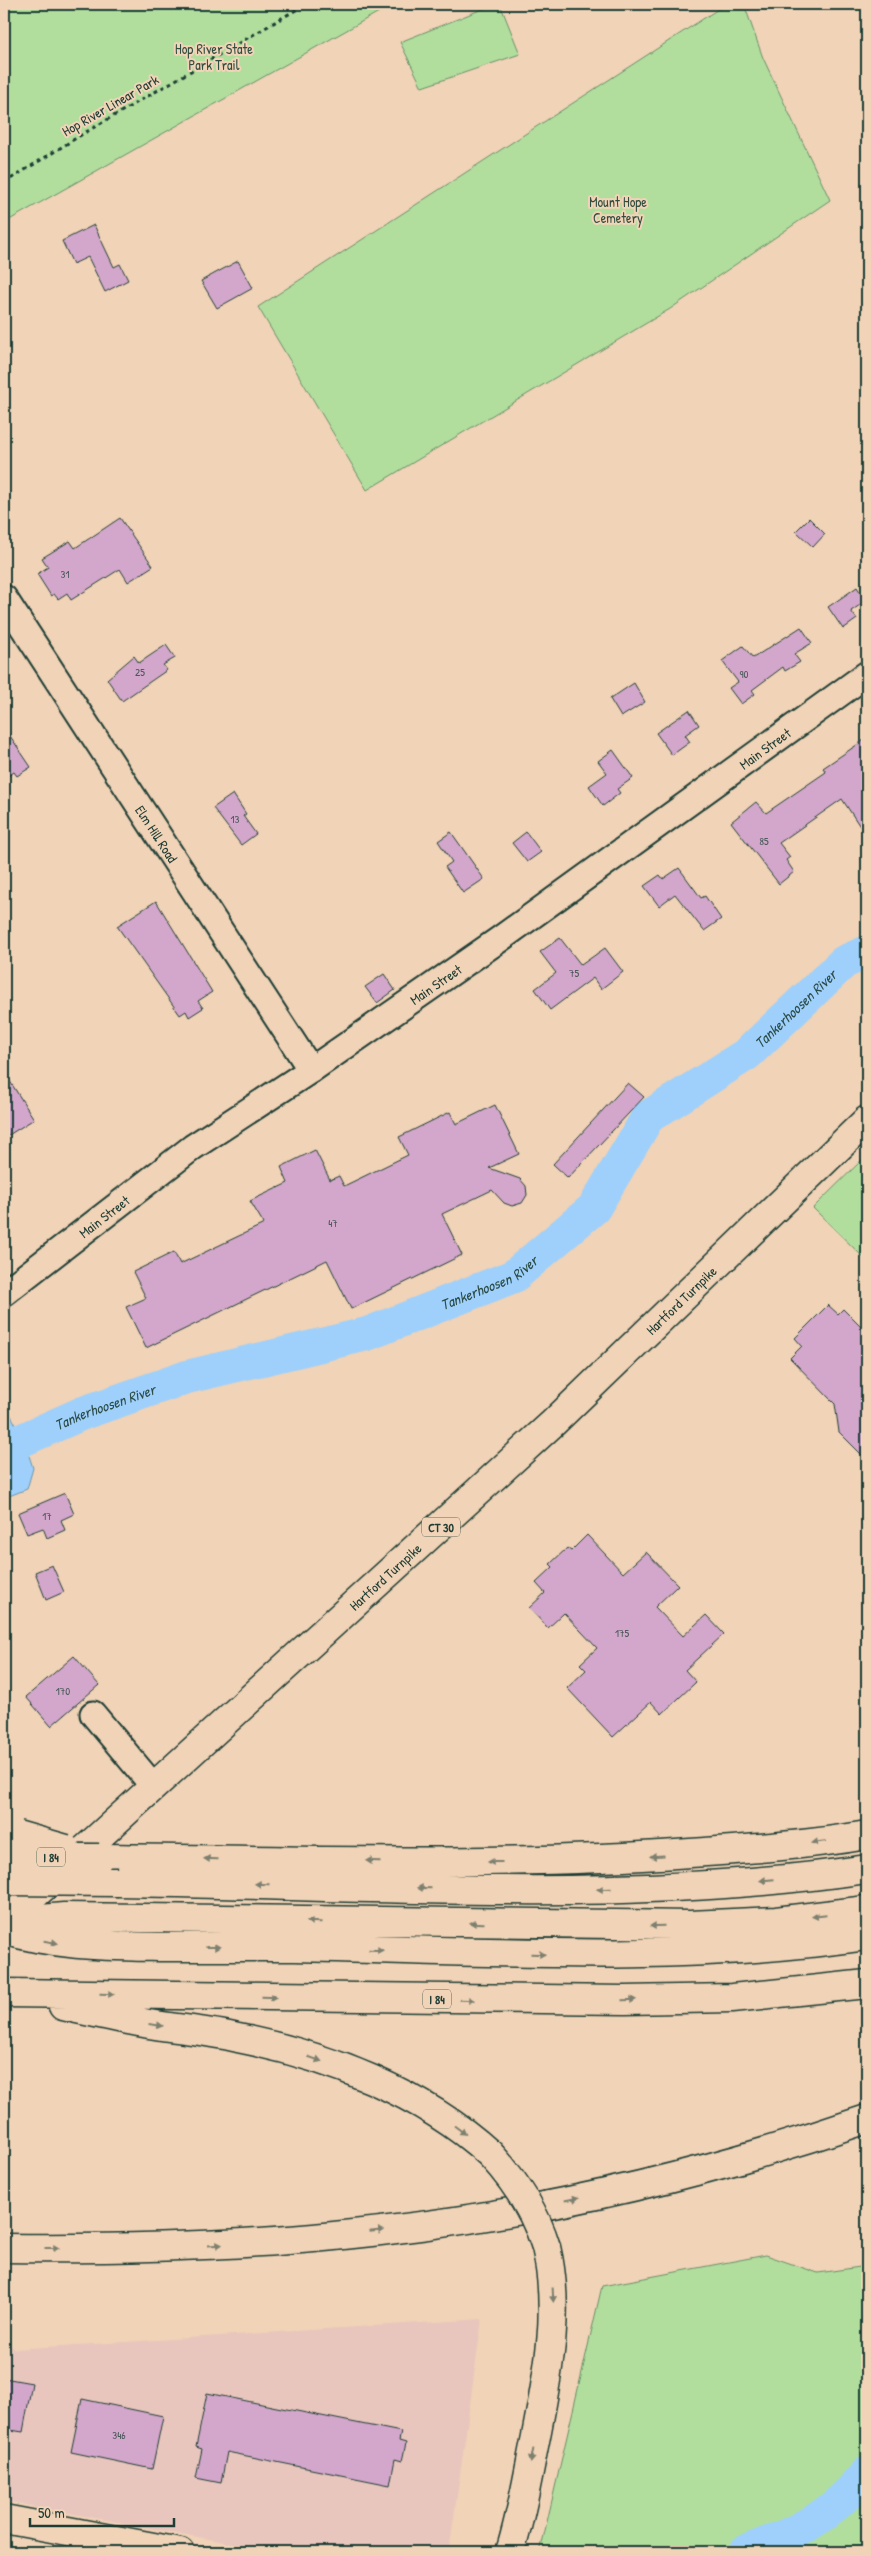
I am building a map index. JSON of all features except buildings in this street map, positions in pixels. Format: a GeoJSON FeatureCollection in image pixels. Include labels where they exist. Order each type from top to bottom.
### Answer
{"type":"FeatureCollection","features":[{"type":"Feature","properties":{"kind":"main road","name":"Hartford Turnpike"},"geometry":{"type":"LineString","coordinates":[[4,1924],[553,1423],[867,1120]]}},
{"type":"Feature","properties":{"kind":"main road"},"geometry":{"type":"LineString","coordinates":[[8,1841],[99,1858],[566,1861],[761,1848],[867,1836]]}},
{"type":"Feature","properties":{"kind":"main road"},"geometry":{"type":"LineString","coordinates":[[4,1881],[489,1889],[621,1889],[762,1881],[867,1869]]}},
{"type":"Feature","properties":{"kind":"main road"},"geometry":{"type":"LineString","coordinates":[[4,1924],[64,1917],[670,1926],[776,1921],[867,1910]]}},
{"type":"Feature","properties":{"kind":"main road"},"geometry":{"type":"LineString","coordinates":[[4,1930],[60,1943],[97,1946],[294,1948],[575,1955],[721,1950],[867,1936]]}},
{"type":"Feature","properties":{"kind":"main road","name":"I 84"},"geometry":{"type":"LineString","coordinates":[[5,1993],[615,2000],[732,1998],[867,1984]]}},
{"type":"Feature","properties":{"kind":"main road"},"geometry":{"type":"LineString","coordinates":[[5,1993],[148,2024],[240,2038],[312,2058],[365,2078],[426,2107],[459,2128],[490,2154],[520,2190],[537,2221],[546,2247],[553,2285],[552,2340],[521,2513],[510,2552]]}},
{"type":"Feature","properties":{"kind":"main road"},"geometry":{"type":"LineString","coordinates":[[4,2248],[143,2247],[245,2243],[336,2236],[427,2225],[530,2208],[652,2181],[768,2150],[867,2119]]}},
{"type":"Feature","properties":{"kind":"main road"},"geometry":{"type":"LineString","coordinates":[[4,2519],[180,2552]]}},
{"type":"Feature","properties":{"kind":"street","name":"Elm Hill Road"},"geometry":{"type":"LineString","coordinates":[[4,598],[311,1070]]}},
{"type":"Feature","properties":{"kind":"street","name":"Main Street"},"geometry":{"type":"LineString","coordinates":[[4,1293],[192,1147],[311,1070],[500,940],[867,674]]}},
{"type":"Feature","properties":{"kind":"street"},"geometry":{"type":"LineString","coordinates":[[93,1714],[154,1787]]}},
{"type":"Feature","properties":{"kind":"path","name":"Hop River Linear Park"},"geometry":{"type":"LineString","coordinates":[[4,183],[81,135],[306,4]]}},
{"type":"Feature","properties":{"kind":"shaded area"},"geometry":{"type":"Polygon","coordinates":[[[482,2319],[449,2552],[278,2552],[4,2501],[4,2343],[15,2349],[482,2319]]]}},
{"type":"Feature","properties":{"kind":"green space","name":"Hop River State Park Trail"},"geometry":{"type":"Polygon","coordinates":[[[4,4],[393,4],[4,223],[4,4]]]}},
{"type":"Feature","properties":{"kind":"green space"},"geometry":{"type":"Polygon","coordinates":[[[495,4],[500,4],[520,54],[422,87],[400,42],[495,4]]]}},
{"type":"Feature","properties":{"kind":"green space","name":"Mount Hope Cemetery"},"geometry":{"type":"Polygon","coordinates":[[[726,4],[744,4],[763,58],[830,200],[670,309],[367,490],[258,307],[726,4]]]}},
{"type":"Feature","properties":{"kind":"green space"},"geometry":{"type":"Polygon","coordinates":[[[867,1155],[867,1261],[813,1208],[867,1155]]]}},
{"type":"Feature","properties":{"kind":"green space"},"geometry":{"type":"Polygon","coordinates":[[[766,2255],[818,2273],[867,2266],[867,2552],[540,2552],[602,2286],[766,2255]]]}},
{"type":"Feature","properties":{"kind":"water"},"geometry":{"type":"Polygon","coordinates":[[[4,1406],[6,1406],[24,1440],[33,1468],[27,1489],[4,1498],[4,1406]]]}},
{"type":"Feature","properties":{"kind":"waterway","name":"Tankerhoosen River"},"geometry":{"type":"LineString","coordinates":[[4,1448],[83,1413],[187,1377],[367,1334],[514,1276],[594,1208],[648,1117],[747,1054],[844,962],[867,952]]}},
{"type":"Feature","properties":{"kind":"waterway"},"geometry":{"type":"LineString","coordinates":[[745,2552],[798,2530],[826,2513],[853,2489],[867,2473]]}}]}
